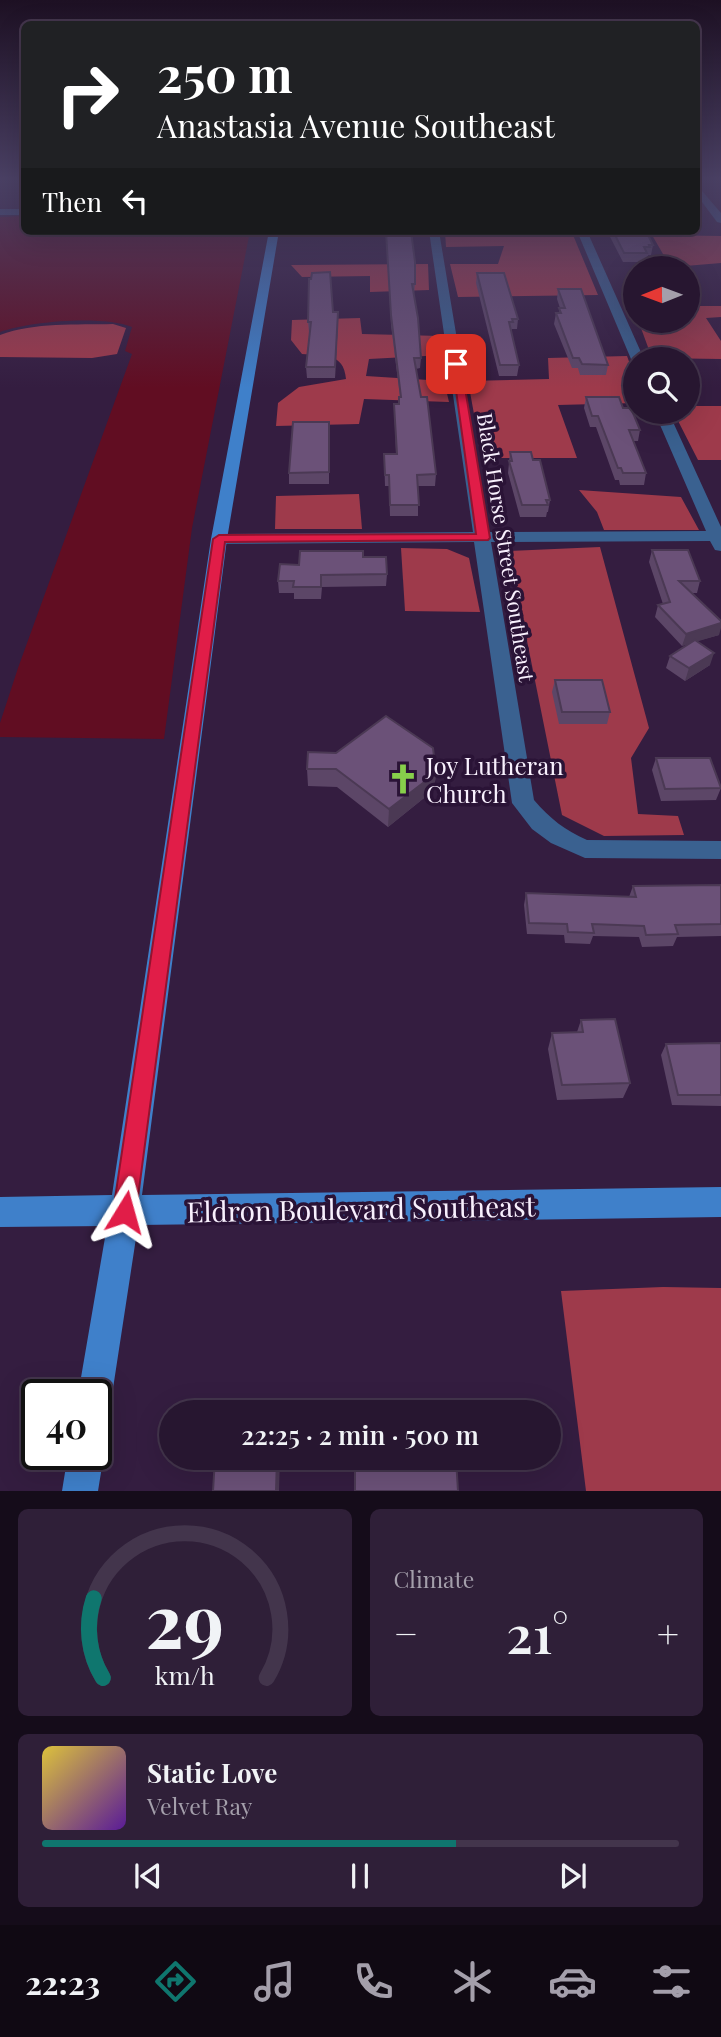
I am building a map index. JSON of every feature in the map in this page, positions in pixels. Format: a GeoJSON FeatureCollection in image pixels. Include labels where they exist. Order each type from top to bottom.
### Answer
{"type":"FeatureCollection","features":[{"type":"Feature","properties":{"kind":"street"},"geometry":{"type":"LineString","coordinates":[[98,1379],[125,1212],[219,539],[271,249]]}},
{"type":"Feature","properties":{"kind":"street","name":"Black Horse Street Southeast"},"geometry":{"type":"LineString","coordinates":[[437,249],[523,803],[540,823],[559,837],[586,849],[721,850]]}},
{"type":"Feature","properties":{"kind":"street"},"geometry":{"type":"LineString","coordinates":[[590,249],[633,347]]}},
{"type":"Feature","properties":{"kind":"street"},"geometry":{"type":"LineString","coordinates":[[219,539],[719,541],[667,424]]}},
{"type":"Feature","properties":{"kind":"street","name":"Eldron Boulevard Southeast"},"geometry":{"type":"LineString","coordinates":[[0,1212],[721,1202]]}},
{"type":"Feature","properties":{"kind":"street"},"geometry":{"type":"LineString","coordinates":[[80,1491],[83,1470]]}},
{"type":"Feature","properties":{"kind":"shaded area"},"geometry":{"type":"Polygon","coordinates":[[[0,249],[247,249],[192,528],[164,739],[0,737],[0,723],[18,668],[132,354],[125,351],[132,327],[86,320],[29,325],[0,332],[0,249]]]}},
{"type":"Feature","properties":{"kind":"shaded area"},"geometry":{"type":"Polygon","coordinates":[[[503,249],[579,249],[598,295],[458,297],[450,264],[498,264],[503,249]]]}},
{"type":"Feature","properties":{"kind":"shaded area"},"geometry":{"type":"Polygon","coordinates":[[[660,249],[721,249],[721,263],[700,265],[700,256],[663,256],[660,249]]]}},
{"type":"Feature","properties":{"kind":"shaded area"},"geometry":{"type":"Polygon","coordinates":[[[428,264],[429,290],[370,292],[370,276],[302,277],[291,265],[428,264]]]}},
{"type":"Feature","properties":{"kind":"shaded area"},"geometry":{"type":"Polygon","coordinates":[[[700,306],[721,306],[721,317],[706,318],[721,341],[721,359],[700,359],[700,347],[648,347],[643,333],[700,333],[700,306]]]}},
{"type":"Feature","properties":{"kind":"shaded area"},"geometry":{"type":"Polygon","coordinates":[[[360,318],[362,334],[441,336],[444,355],[369,359],[366,376],[444,381],[449,402],[364,399],[359,424],[276,426],[278,403],[299,387],[346,379],[337,360],[302,354],[291,340],[292,320],[360,318]]]}},
{"type":"Feature","properties":{"kind":"shaded area"},"geometry":{"type":"Polygon","coordinates":[[[113,324],[126,328],[117,354],[92,358],[0,357],[0,335],[13,331],[56,325],[113,324]]]}},
{"type":"Feature","properties":{"kind":"shaded area"},"geometry":{"type":"Polygon","coordinates":[[[623,356],[623,403],[558,405],[577,458],[482,458],[468,381],[549,379],[548,358],[623,356]]]}},
{"type":"Feature","properties":{"kind":"shaded area"},"geometry":{"type":"Polygon","coordinates":[[[700,406],[721,406],[721,460],[698,460],[680,424],[700,424],[700,406]]]}},
{"type":"Feature","properties":{"kind":"shaded area"},"geometry":{"type":"Polygon","coordinates":[[[579,490],[681,497],[699,530],[604,530],[597,512],[579,490]]]}},
{"type":"Feature","properties":{"kind":"shaded area"},"geometry":{"type":"Polygon","coordinates":[[[359,494],[362,529],[275,529],[276,496],[359,494]]]}},
{"type":"Feature","properties":{"kind":"shaded area"},"geometry":{"type":"Polygon","coordinates":[[[600,547],[649,728],[631,758],[638,814],[678,816],[684,835],[604,836],[562,815],[509,551],[600,547]]]}},
{"type":"Feature","properties":{"kind":"shaded area"},"geometry":{"type":"Polygon","coordinates":[[[401,548],[447,549],[469,558],[480,612],[405,611],[401,548]]]}},
{"type":"Feature","properties":{"kind":"shaded area"},"geometry":{"type":"Polygon","coordinates":[[[721,1288],[721,1491],[586,1491],[561,1291],[721,1288]]]}},
{"type":"Feature","properties":{"kind":"building"},"geometry":{"type":"Polygon","coordinates":[[[387,249],[413,249],[415,284],[412,284],[421,358],[414,358],[421,397],[427,397],[436,474],[417,475],[419,505],[390,505],[389,475],[385,475],[384,454],[397,454],[394,404],[399,404],[401,397],[391,315],[387,249]]]}},
{"type":"Feature","properties":{"kind":"building"},"geometry":{"type":"Polygon","coordinates":[[[622,249],[645,249],[647,253],[624,253],[622,249]]]}},
{"type":"Feature","properties":{"kind":"building"},"geometry":{"type":"Polygon","coordinates":[[[330,272],[333,312],[338,312],[335,367],[306,367],[311,322],[308,322],[309,279],[312,273],[330,272]]]}},
{"type":"Feature","properties":{"kind":"building"},"geometry":{"type":"Polygon","coordinates":[[[477,273],[504,273],[518,319],[509,322],[519,365],[500,365],[477,273]]]}},
{"type":"Feature","properties":{"kind":"building"},"geometry":{"type":"Polygon","coordinates":[[[558,289],[581,289],[608,365],[582,364],[579,358],[573,358],[556,313],[561,313],[559,308],[565,308],[558,289]]]}},
{"type":"Feature","properties":{"kind":"building"},"geometry":{"type":"Polygon","coordinates":[[[586,397],[619,397],[623,408],[623,424],[638,424],[640,430],[629,430],[646,473],[623,473],[621,468],[618,468],[598,416],[592,416],[586,397]]]}},
{"type":"Feature","properties":{"kind":"building"},"geometry":{"type":"Polygon","coordinates":[[[293,422],[329,422],[329,472],[289,473],[293,422]]]}},
{"type":"Feature","properties":{"kind":"building"},"geometry":{"type":"Polygon","coordinates":[[[510,452],[531,452],[533,460],[540,460],[550,500],[546,500],[548,505],[522,505],[509,461],[512,461],[510,452]]]}},
{"type":"Feature","properties":{"kind":"building"},"geometry":{"type":"Polygon","coordinates":[[[652,550],[688,550],[700,581],[679,581],[721,623],[686,634],[658,605],[670,602],[652,550]]]}},
{"type":"Feature","properties":{"kind":"building"},"geometry":{"type":"Polygon","coordinates":[[[300,551],[363,551],[363,557],[386,557],[387,574],[321,575],[321,587],[293,587],[294,581],[278,581],[280,564],[299,565],[300,551]]]}},
{"type":"Feature","properties":{"kind":"building"},"geometry":{"type":"Polygon","coordinates":[[[695,640],[714,653],[689,668],[670,656],[695,640]]]}},
{"type":"Feature","properties":{"kind":"building"},"geometry":{"type":"Polygon","coordinates":[[[555,680],[602,680],[610,712],[562,712],[555,680]]]}},
{"type":"Feature","properties":{"kind":"building"},"geometry":{"type":"Polygon","coordinates":[[[386,716],[433,748],[436,773],[389,809],[336,769],[307,769],[308,752],[336,753],[386,716]]]}},
{"type":"Feature","properties":{"kind":"building"},"geometry":{"type":"Polygon","coordinates":[[[656,758],[710,758],[721,788],[665,789],[656,758]]]}},
{"type":"Feature","properties":{"kind":"building"},"geometry":{"type":"Polygon","coordinates":[[[721,885],[721,924],[675,925],[678,934],[646,935],[644,926],[592,924],[594,933],[568,932],[567,924],[529,923],[526,893],[636,897],[633,886],[721,885]]]}},
{"type":"Feature","properties":{"kind":"building"},"geometry":{"type":"Polygon","coordinates":[[[615,1019],[630,1083],[562,1085],[552,1033],[583,1032],[581,1020],[615,1019]]]}},
{"type":"Feature","properties":{"kind":"building"},"geometry":{"type":"Polygon","coordinates":[[[721,1043],[721,1095],[678,1095],[666,1044],[721,1043]]]}},
{"type":"Feature","properties":{"kind":"building"},"geometry":{"type":"Polygon","coordinates":[[[214,1470],[277,1470],[276,1491],[213,1491],[214,1470]]]}},
{"type":"Feature","properties":{"kind":"building"},"geometry":{"type":"Polygon","coordinates":[[[355,1470],[457,1470],[458,1491],[355,1491],[355,1470]]]}},
{"type":"Feature","properties":{"kind":"place","name":"Joy Lutheran Church"},"geometry":{"type":"Point","coordinates":[403,779]}},
{"type":"Feature","properties":{"kind":"route"},"geometry":{"type":"LineString","coordinates":[[125,1212],[219,539],[483,538],[456,364]]}}]}
